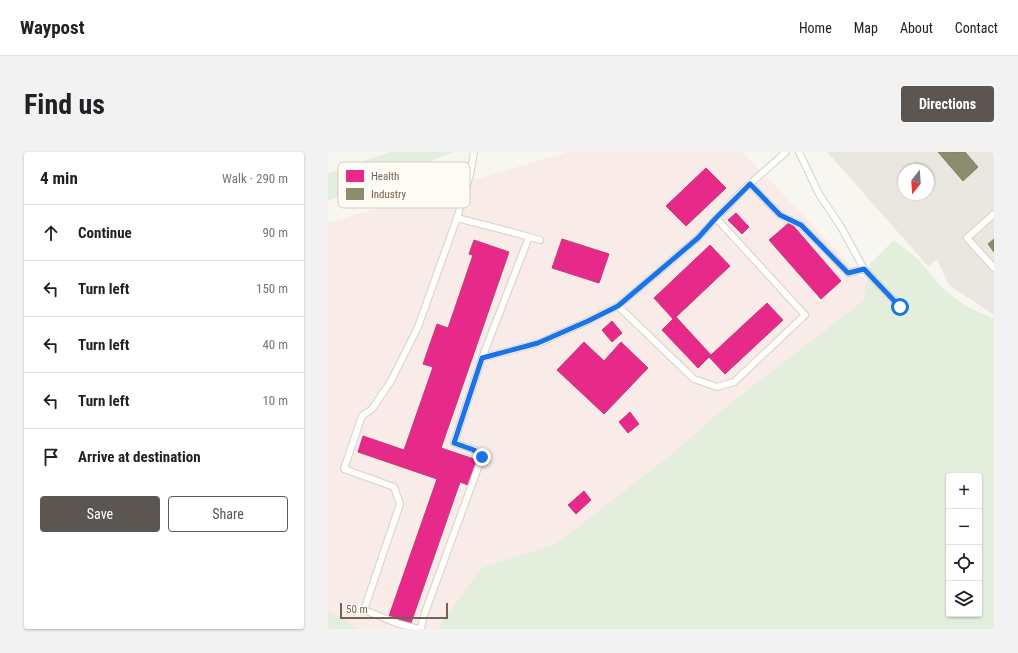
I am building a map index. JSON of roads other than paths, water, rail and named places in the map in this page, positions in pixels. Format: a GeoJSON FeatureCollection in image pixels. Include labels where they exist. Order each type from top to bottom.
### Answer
{"type":"FeatureCollection","features":[{"type":"Feature","properties":{"kind":"lane"},"geometry":{"type":"LineString","coordinates":[[470,175],[474,152]]}},
{"type":"Feature","properties":{"kind":"lane"},"geometry":{"type":"LineString","coordinates":[[482,358],[538,343],[618,306],[698,238],[750,184],[786,152]]}},
{"type":"Feature","properties":{"kind":"lane"},"geometry":{"type":"LineString","coordinates":[[799,152],[819,194],[841,227],[864,269],[900,307]]}},
{"type":"Feature","properties":{"kind":"lane"},"geometry":{"type":"LineString","coordinates":[[750,184],[780,215],[801,225],[848,273],[864,269]]}},
{"type":"Feature","properties":{"kind":"lane"},"geometry":{"type":"LineString","coordinates":[[460,208],[415,333],[391,381],[372,409],[362,416],[344,469],[394,487],[400,504],[364,610],[399,624],[420,629],[482,457],[474,450],[454,443],[482,358],[528,237]]}},
{"type":"Feature","properties":{"kind":"lane"},"geometry":{"type":"LineString","coordinates":[[994,214],[967,238],[994,268]]}},
{"type":"Feature","properties":{"kind":"lane"},"geometry":{"type":"LineString","coordinates":[[457,218],[540,240]]}},
{"type":"Feature","properties":{"kind":"lane"},"geometry":{"type":"LineString","coordinates":[[618,306],[694,379],[717,387],[734,382],[805,315],[716,218]]}}]}
